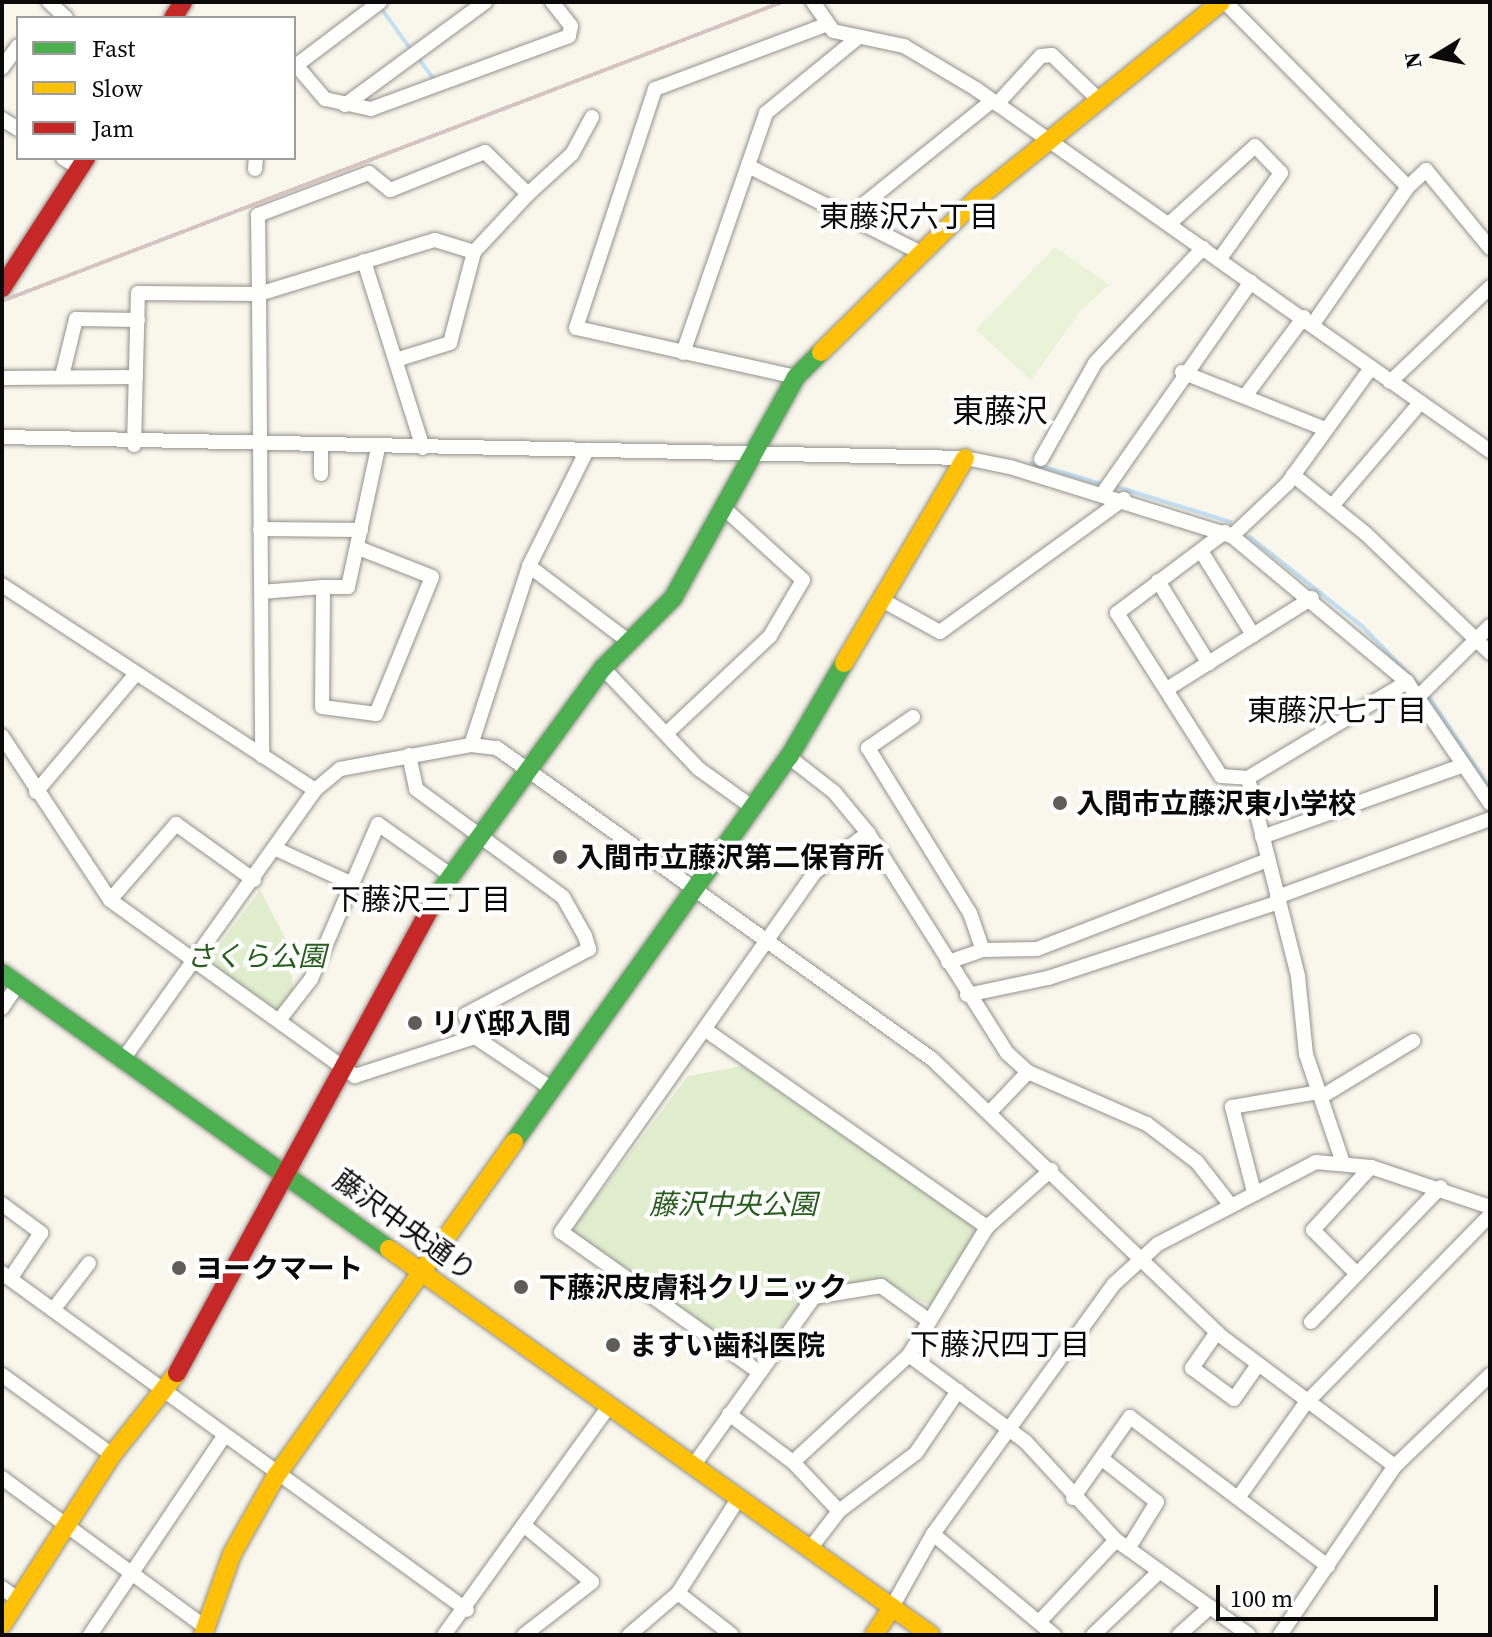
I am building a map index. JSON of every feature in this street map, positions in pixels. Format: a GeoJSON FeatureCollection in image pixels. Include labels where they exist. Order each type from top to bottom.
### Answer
{"type":"FeatureCollection","features":[{"type":"Feature","properties":{"kind":"street"},"geometry":{"type":"LineString","coordinates":[[49,2],[64,16]]}},
{"type":"Feature","properties":{"kind":"street"},"geometry":{"type":"LineString","coordinates":[[345,105],[485,2]]}},
{"type":"Feature","properties":{"kind":"street"},"geometry":{"type":"LineString","coordinates":[[296,67],[325,99],[371,109],[569,36],[571,26],[552,2]]}},
{"type":"Feature","properties":{"kind":"street"},"geometry":{"type":"LineString","coordinates":[[813,2],[825,25],[856,39],[904,46],[994,102],[1308,320],[1390,382],[1490,451]]}},
{"type":"Feature","properties":{"kind":"street"},"geometry":{"type":"LineString","coordinates":[[2,1625],[112,1455],[167,1392],[288,1175],[341,1067],[449,874],[603,668],[673,598],[725,509],[749,454],[796,377],[919,252],[1047,139],[1223,2],[1408,187]]}},
{"type":"Feature","properties":{"kind":"street"},"geometry":{"type":"LineString","coordinates":[[296,65],[377,3]]}},
{"type":"Feature","properties":{"kind":"street"},"geometry":{"type":"LineString","coordinates":[[796,377],[576,328],[655,89],[825,25]]}},
{"type":"Feature","properties":{"kind":"street"},"geometry":{"type":"LineString","coordinates":[[683,353],[766,113],[856,39]]}},
{"type":"Feature","properties":{"kind":"street"},"geometry":{"type":"LineString","coordinates":[[2,68],[16,49]]}},
{"type":"Feature","properties":{"kind":"street"},"geometry":{"type":"LineString","coordinates":[[848,217],[994,102],[1041,56],[1052,55],[1097,98]]}},
{"type":"Feature","properties":{"kind":"street"},"geometry":{"type":"LineString","coordinates":[[396,360],[450,343],[474,252],[528,194],[572,154],[592,117]]}},
{"type":"Feature","properties":{"kind":"street"},"geometry":{"type":"LineString","coordinates":[[1169,224],[1255,146],[1281,173],[1219,260]]}},
{"type":"Feature","properties":{"kind":"street"},"geometry":{"type":"LineString","coordinates":[[262,756],[258,215],[369,173],[390,190],[485,152],[528,194]]}},
{"type":"Feature","properties":{"kind":"street"},"geometry":{"type":"LineString","coordinates":[[5,280],[82,163]]}},
{"type":"Feature","properties":{"kind":"street"},"geometry":{"type":"LineString","coordinates":[[748,166],[919,252]]}},
{"type":"Feature","properties":{"kind":"street"},"geometry":{"type":"LineString","coordinates":[[1246,395],[1308,320],[1408,187],[1426,170],[1490,248]]}},
{"type":"Feature","properties":{"kind":"street"},"geometry":{"type":"LineString","coordinates":[[134,445],[138,293],[259,294],[435,240],[474,252]]}},
{"type":"Feature","properties":{"kind":"street"},"geometry":{"type":"LineString","coordinates":[[1041,459],[1095,363],[1203,248]]}},
{"type":"Feature","properties":{"kind":"street"},"geometry":{"type":"LineString","coordinates":[[364,261],[423,448]]}},
{"type":"Feature","properties":{"kind":"street"},"geometry":{"type":"LineString","coordinates":[[1103,493],[1182,372],[1251,282]]}},
{"type":"Feature","properties":{"kind":"street"},"geometry":{"type":"LineString","coordinates":[[1390,382],[1490,287]]}},
{"type":"Feature","properties":{"kind":"street"},"geometry":{"type":"LineString","coordinates":[[62,376],[76,319],[138,320]]}},
{"type":"Feature","properties":{"kind":"street"},"geometry":{"type":"LineString","coordinates":[[1371,368],[1293,475],[1229,534],[1158,581],[1117,613],[1221,776],[1248,778],[1407,682]]}},
{"type":"Feature","properties":{"kind":"street"},"geometry":{"type":"LineString","coordinates":[[1182,372],[1325,429]]}},
{"type":"Feature","properties":{"kind":"street"},"geometry":{"type":"LineString","coordinates":[[2,378],[136,377]]}},
{"type":"Feature","properties":{"kind":"street"},"geometry":{"type":"LineString","coordinates":[[1332,506],[1420,403]]}},
{"type":"Feature","properties":{"kind":"street"},"geometry":{"type":"LineString","coordinates":[[4,442],[965,458],[1124,499],[1229,534],[1312,598],[1407,682],[1490,803]]}},
{"type":"Feature","properties":{"kind":"street"},"geometry":{"type":"LineString","coordinates":[[321,447],[321,474]]}},
{"type":"Feature","properties":{"kind":"street"},"geometry":{"type":"LineString","coordinates":[[261,592],[348,587],[361,549],[361,530],[378,448]]}},
{"type":"Feature","properties":{"kind":"street"},"geometry":{"type":"LineString","coordinates":[[471,745],[529,566],[587,450]]}},
{"type":"Feature","properties":{"kind":"street"},"geometry":{"type":"LineString","coordinates":[[2,1478],[131,1569],[208,1632],[232,1554],[276,1476],[549,1087],[789,757],[965,458]]}},
{"type":"Feature","properties":{"kind":"street"},"geometry":{"type":"LineString","coordinates":[[1293,475],[1332,506],[1490,653]]}},
{"type":"Feature","properties":{"kind":"street"},"geometry":{"type":"LineString","coordinates":[[882,600],[940,632],[1124,499]]}},
{"type":"Feature","properties":{"kind":"street"},"geometry":{"type":"LineString","coordinates":[[669,731],[770,636],[803,580],[725,509]]}},
{"type":"Feature","properties":{"kind":"street"},"geometry":{"type":"LineString","coordinates":[[260,529],[361,530]]}},
{"type":"Feature","properties":{"kind":"street"},"geometry":{"type":"LineString","coordinates":[[323,587],[322,707],[376,714],[432,577],[361,549]]}},
{"type":"Feature","properties":{"kind":"street"},"geometry":{"type":"LineString","coordinates":[[1201,551],[1253,635]]}},
{"type":"Feature","properties":{"kind":"street"},"geometry":{"type":"LineString","coordinates":[[529,566],[628,641]]}},
{"type":"Feature","properties":{"kind":"street"},"geometry":{"type":"LineString","coordinates":[[1158,581],[1209,664]]}},
{"type":"Feature","properties":{"kind":"street"},"geometry":{"type":"LineString","coordinates":[[2,585],[134,676],[315,790]]}},
{"type":"Feature","properties":{"kind":"street"},"geometry":{"type":"LineString","coordinates":[[1167,689],[1312,598]]}},
{"type":"Feature","properties":{"kind":"street"},"geometry":{"type":"LineString","coordinates":[[1418,697],[1490,626]]}},
{"type":"Feature","properties":{"kind":"street"},"geometry":{"type":"LineString","coordinates":[[603,668],[669,731],[699,769],[753,808]]}},
{"type":"Feature","properties":{"kind":"street"},"geometry":{"type":"LineString","coordinates":[[36,792],[134,676]]}},
{"type":"Feature","properties":{"kind":"street"},"geometry":{"type":"LineString","coordinates":[[913,717],[868,748],[970,913],[983,950]]}},
{"type":"Feature","properties":{"kind":"street"},"geometry":{"type":"LineString","coordinates":[[2,736],[36,792],[110,900],[194,963],[280,1019],[355,1076],[475,1037]]}},
{"type":"Feature","properties":{"kind":"street"},"geometry":{"type":"LineString","coordinates":[[124,1058],[254,880],[315,790],[340,769],[471,745],[530,765],[770,940],[991,1111],[1217,1332],[1305,1404],[1395,1466]]}},
{"type":"Feature","properties":{"kind":"street"},"geometry":{"type":"LineString","coordinates":[[409,755],[416,789],[563,897],[589,949],[465,1015],[475,1037],[549,1087]]}},
{"type":"Feature","properties":{"kind":"street"},"geometry":{"type":"LineString","coordinates":[[789,757],[834,792],[868,833],[967,995],[1028,1072],[1147,1124],[1197,1162],[1229,1203]]}},
{"type":"Feature","properties":{"kind":"street"},"geometry":{"type":"LineString","coordinates":[[1262,837],[1464,765]]}},
{"type":"Feature","properties":{"kind":"street"},"geometry":{"type":"LineString","coordinates":[[1248,778],[1278,899],[1320,1095],[1342,1160]]}},
{"type":"Feature","properties":{"kind":"street"},"geometry":{"type":"LineString","coordinates":[[967,995],[1048,978],[1278,899],[1490,819]]}},
{"type":"Feature","properties":{"kind":"street"},"geometry":{"type":"LineString","coordinates":[[110,900],[176,824],[254,880]]}},
{"type":"Feature","properties":{"kind":"street"},"geometry":{"type":"LineString","coordinates":[[280,1019],[311,979],[348,882],[378,824],[449,874]]}},
{"type":"Feature","properties":{"kind":"street"},"geometry":{"type":"LineString","coordinates":[[759,1372],[561,1232],[707,1031],[815,872],[868,833]]}},
{"type":"Feature","properties":{"kind":"street"},"geometry":{"type":"LineString","coordinates":[[276,849],[348,882]]}},
{"type":"Feature","properties":{"kind":"street"},"geometry":{"type":"LineString","coordinates":[[948,962],[983,950],[1037,949],[1268,860]]}},
{"type":"Feature","properties":{"kind":"street","name":"藤沢中央通り"},"geometry":{"type":"LineString","coordinates":[[2,973],[931,1635]]}},
{"type":"Feature","properties":{"kind":"street"},"geometry":{"type":"LineString","coordinates":[[2,1008],[18,984]]}},
{"type":"Feature","properties":{"kind":"street"},"geometry":{"type":"LineString","coordinates":[[707,1031],[987,1227]]}},
{"type":"Feature","properties":{"kind":"street"},"geometry":{"type":"LineString","coordinates":[[1254,1192],[1232,1107],[1320,1095],[1413,1041]]}},
{"type":"Feature","properties":{"kind":"street"},"geometry":{"type":"LineString","coordinates":[[991,1111],[1028,1072]]}},
{"type":"Feature","properties":{"kind":"street"},"geometry":{"type":"LineString","coordinates":[[874,1635],[933,1534],[1141,1257],[1229,1203],[1316,1162],[1342,1160],[1371,1167],[1441,1187],[1490,1207]]}},
{"type":"Feature","properties":{"kind":"street"},"geometry":{"type":"LineString","coordinates":[[1357,1274],[1313,1230],[1371,1167]]}},
{"type":"Feature","properties":{"kind":"street"},"geometry":{"type":"LineString","coordinates":[[793,1462],[909,1355],[987,1227],[1051,1170]]}},
{"type":"Feature","properties":{"kind":"street"},"geometry":{"type":"LineString","coordinates":[[1311,1322],[1441,1187]]}},
{"type":"Feature","properties":{"kind":"street"},"geometry":{"type":"LineString","coordinates":[[2,1204],[41,1233],[6,1276],[167,1392],[276,1476],[467,1610]]}},
{"type":"Feature","properties":{"kind":"street"},"geometry":{"type":"LineString","coordinates":[[1238,1498],[1305,1404],[1490,1215]]}},
{"type":"Feature","properties":{"kind":"street"},"geometry":{"type":"LineString","coordinates":[[53,1310],[89,1263]]}},
{"type":"Feature","properties":{"kind":"street"},"geometry":{"type":"LineString","coordinates":[[693,1466],[814,1297],[881,1286],[928,1320]]}},
{"type":"Feature","properties":{"kind":"street"},"geometry":{"type":"LineString","coordinates":[[1217,1332],[1192,1368],[1234,1399],[1257,1366]]}},
{"type":"Feature","properties":{"kind":"street"},"geometry":{"type":"LineString","coordinates":[[909,1355],[1009,1430],[1073,1498],[1122,1544],[1249,1635]]}},
{"type":"Feature","properties":{"kind":"street"},"geometry":{"type":"LineString","coordinates":[[2,1375],[112,1455]]}},
{"type":"Feature","properties":{"kind":"street"},"geometry":{"type":"LineString","coordinates":[[1280,1635],[1395,1466],[1490,1375]]}},
{"type":"Feature","properties":{"kind":"street"},"geometry":{"type":"LineString","coordinates":[[809,1550],[839,1511],[916,1453],[958,1391]]}},
{"type":"Feature","properties":{"kind":"street"},"geometry":{"type":"LineString","coordinates":[[444,1635],[467,1610],[609,1406]]}},
{"type":"Feature","properties":{"kind":"street"},"geometry":{"type":"LineString","coordinates":[[729,1414],[793,1462],[839,1511]]}},
{"type":"Feature","properties":{"kind":"street"},"geometry":{"type":"LineString","coordinates":[[1073,1498],[1130,1417],[1328,1566]]}},
{"type":"Feature","properties":{"kind":"street"},"geometry":{"type":"LineString","coordinates":[[90,1635],[131,1569],[225,1435]]}},
{"type":"Feature","properties":{"kind":"street"},"geometry":{"type":"LineString","coordinates":[[1040,1621],[1122,1544],[1157,1502],[1101,1458]]}},
{"type":"Feature","properties":{"kind":"street"},"geometry":{"type":"LineString","coordinates":[[629,1635],[678,1593],[738,1499]]}},
{"type":"Feature","properties":{"kind":"street"},"geometry":{"type":"LineString","coordinates":[[524,1635],[592,1582],[526,1527]]}},
{"type":"Feature","properties":{"kind":"street"},"geometry":{"type":"LineString","coordinates":[[933,1534],[1054,1635]]}},
{"type":"Feature","properties":{"kind":"street"},"geometry":{"type":"LineString","coordinates":[[1093,1635],[1159,1572]]}},
{"type":"Feature","properties":{"kind":"street"},"geometry":{"type":"LineString","coordinates":[[2,1588],[19,1600]]}},
{"type":"Feature","properties":{"kind":"street"},"geometry":{"type":"LineString","coordinates":[[678,1593],[732,1635]]}},
{"type":"Feature","properties":{"kind":"street"},"geometry":{"type":"LineString","coordinates":[[1179,1635],[1210,1607]]}},
{"type":"Feature","properties":{"kind":"green space"},"geometry":{"type":"Polygon","coordinates":[[[1055,247],[1109,285],[1081,310],[1031,380],[976,330],[1055,247]]]}},
{"type":"Feature","properties":{"kind":"green space","name":"さくら公園"},"geometry":{"type":"Polygon","coordinates":[[[260,890],[288,943],[294,996],[280,1019],[208,960],[260,890]]]}},
{"type":"Feature","properties":{"kind":"green space","name":"藤沢中央公園"},"geometry":{"type":"Polygon","coordinates":[[[742,1066],[973,1225],[978,1242],[931,1306],[884,1281],[810,1292],[760,1351],[746,1353],[714,1329],[704,1332],[569,1234],[688,1076],[742,1066]]]}},
{"type":"Feature","properties":{"kind":"waterway"},"geometry":{"type":"LineString","coordinates":[[383,11],[412,51]]}},
{"type":"Feature","properties":{"kind":"waterway"},"geometry":{"type":"LineString","coordinates":[[418,58],[436,82]]}},
{"type":"Feature","properties":{"kind":"waterway"},"geometry":{"type":"LineString","coordinates":[[1031,463],[1098,483]]}},
{"type":"Feature","properties":{"kind":"waterway"},"geometry":{"type":"LineString","coordinates":[[1114,486],[1231,522]]}},
{"type":"Feature","properties":{"kind":"waterway"},"geometry":{"type":"LineString","coordinates":[[1250,537],[1363,627],[1421,687]]}},
{"type":"Feature","properties":{"kind":"waterway"},"geometry":{"type":"LineString","coordinates":[[1427,694],[1490,788]]}},
{"type":"Feature","properties":{"kind":"railway"},"geometry":{"type":"LineString","coordinates":[[2,301],[782,2]]}},
{"type":"Feature","properties":{"kind":"traffic: fast"},"geometry":{"type":"LineString","coordinates":[[438,894],[603,668],[673,598],[796,377],[821,352]]}},
{"type":"Feature","properties":{"kind":"traffic: fast"},"geometry":{"type":"LineString","coordinates":[[514,1142],[789,757],[844,663]]}},
{"type":"Feature","properties":{"kind":"traffic: fast"},"geometry":{"type":"LineString","coordinates":[[2,973],[389,1249]]}},
{"type":"Feature","properties":{"kind":"traffic: slow"},"geometry":{"type":"LineString","coordinates":[[821,352],[980,196],[1221,2]]}},
{"type":"Feature","properties":{"kind":"traffic: slow"},"geometry":{"type":"LineString","coordinates":[[844,663],[965,458]]}},
{"type":"Feature","properties":{"kind":"traffic: slow"},"geometry":{"type":"LineString","coordinates":[[203,1635],[232,1554],[276,1476],[514,1142]]}},
{"type":"Feature","properties":{"kind":"traffic: slow"},"geometry":{"type":"LineString","coordinates":[[389,1249],[931,1635]]}},
{"type":"Feature","properties":{"kind":"traffic: slow"},"geometry":{"type":"LineString","coordinates":[[2,1625],[112,1455],[177,1373]]}},
{"type":"Feature","properties":{"kind":"traffic: slow"},"geometry":{"type":"LineString","coordinates":[[874,1635],[892,1607]]}},
{"type":"Feature","properties":{"kind":"traffic: jam"},"geometry":{"type":"LineString","coordinates":[[174,16],[183,2]]}},
{"type":"Feature","properties":{"kind":"traffic: jam"},"geometry":{"type":"LineString","coordinates":[[2,288],[85,160]]}},
{"type":"Feature","properties":{"kind":"traffic: jam"},"geometry":{"type":"LineString","coordinates":[[177,1373],[438,894]]}},
{"type":"Feature","properties":{"kind":"place","name":"入間市立藤沢東小学校"},"geometry":{"type":"Point","coordinates":[1060,803]}},
{"type":"Feature","properties":{"kind":"place","name":"入間市立藤沢第二保育所"},"geometry":{"type":"Point","coordinates":[560,857]}},
{"type":"Feature","properties":{"kind":"place","name":"リバ邸入間"},"geometry":{"type":"Point","coordinates":[415,1023]}},
{"type":"Feature","properties":{"kind":"place","name":"ヨークマート"},"geometry":{"type":"Point","coordinates":[179,1268]}},
{"type":"Feature","properties":{"kind":"place","name":"下藤沢皮膚科クリニック"},"geometry":{"type":"Point","coordinates":[521,1287]}},
{"type":"Feature","properties":{"kind":"place","name":"ますい歯科医院"},"geometry":{"type":"Point","coordinates":[613,1345]}},
{"type":"Feature","properties":{"kind":"district","name":"東藤沢六丁目"},"geometry":{"type":"Point","coordinates":[909,217]}},
{"type":"Feature","properties":{"kind":"district","name":"東藤沢"},"geometry":{"type":"Point","coordinates":[1000,411]}},
{"type":"Feature","properties":{"kind":"district","name":"東藤沢七丁目"},"geometry":{"type":"Point","coordinates":[1337,711]}},
{"type":"Feature","properties":{"kind":"district","name":"下藤沢三丁目"},"geometry":{"type":"Point","coordinates":[421,900]}},
{"type":"Feature","properties":{"kind":"district","name":"下藤沢四丁目"},"geometry":{"type":"Point","coordinates":[1000,1345]}}]}
